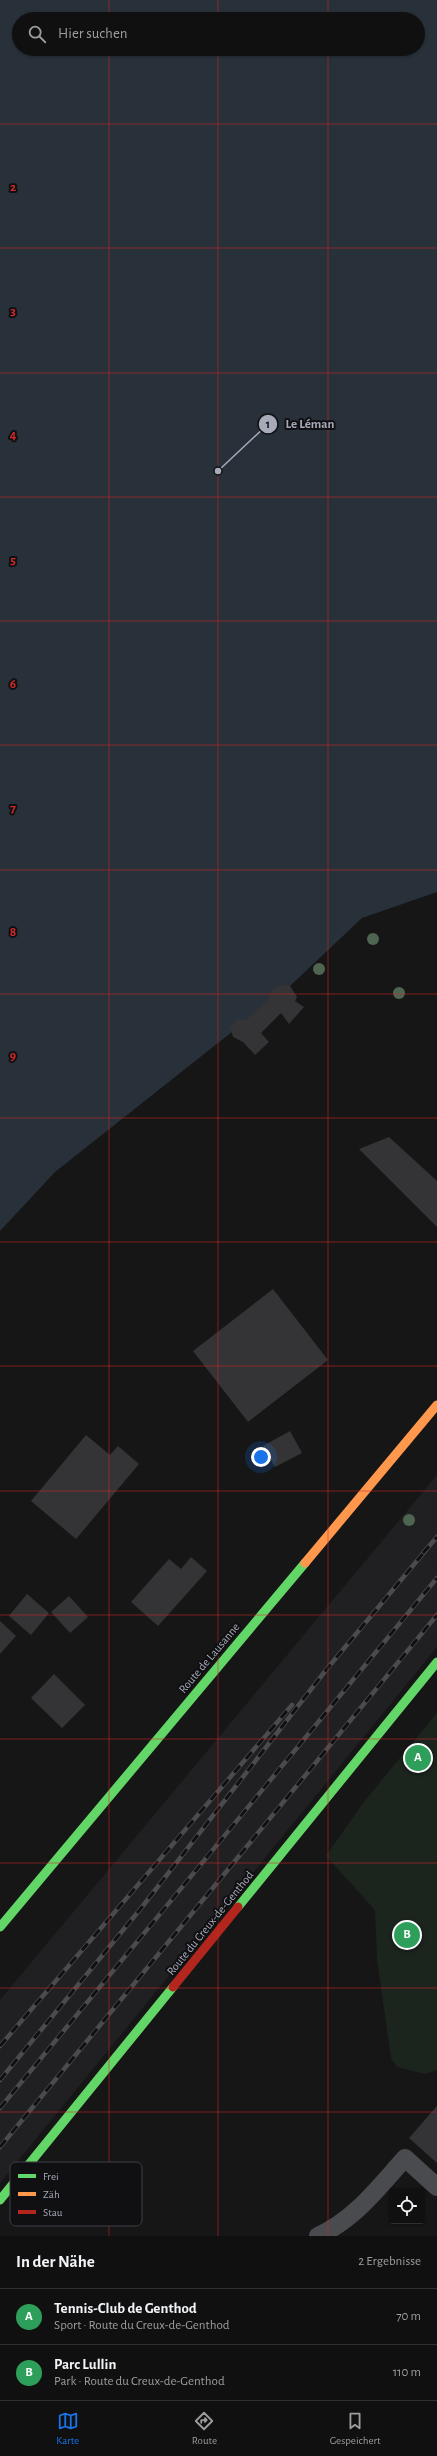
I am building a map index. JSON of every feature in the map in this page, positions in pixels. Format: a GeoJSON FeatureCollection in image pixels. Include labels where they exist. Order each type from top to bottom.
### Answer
{"type":"FeatureCollection","features":[{"type":"Feature","properties":{"kind":"street","name":"Route de Lausanne"},"geometry":{"type":"LineString","coordinates":[[0,1927],[437,1405]]}},
{"type":"Feature","properties":{"kind":"street","name":"Route du Creux-de-Genthod"},"geometry":{"type":"LineString","coordinates":[[31,2162],[437,1662]]}},
{"type":"Feature","properties":{"kind":"street","name":"Route du Creux-de-Genthod"},"geometry":{"type":"LineString","coordinates":[[0,2200],[10,2188]]}},
{"type":"Feature","properties":{"kind":"lane"},"geometry":{"type":"LineString","coordinates":[[318,2236],[342,2224],[362,2207],[405,2158],[437,2187]]}},
{"type":"Feature","properties":{"kind":"shaded area"},"geometry":{"type":"Polygon","coordinates":[[[0,0],[437,0],[437,892],[362,918],[290,986],[55,1172],[0,1231],[0,0]]]}},
{"type":"Feature","properties":{"kind":"shaded area"},"geometry":{"type":"Polygon","coordinates":[[[437,1475],[437,1647],[17,2162],[10,2162],[10,2171],[0,2183],[0,2000],[437,1475]]]}},
{"type":"Feature","properties":{"kind":"shaded area"},"geometry":{"type":"Polygon","coordinates":[[[437,1713],[437,2070],[425,2074],[397,2067],[391,2058],[377,1959],[375,1910],[326,1856],[363,1803],[437,1713]]]}},
{"type":"Feature","properties":{"kind":"building"},"geometry":{"type":"Polygon","coordinates":[[[280,985],[290,986],[297,997],[295,1001],[304,1007],[289,1024],[281,1013],[261,1033],[269,1042],[255,1055],[243,1042],[233,1037],[230,1027],[238,1019],[246,1020],[268,1000],[272,990],[280,985]]]}},
{"type":"Feature","properties":{"kind":"building"},"geometry":{"type":"Polygon","coordinates":[[[389,1137],[437,1181],[437,1227],[359,1149],[389,1137]]]}},
{"type":"Feature","properties":{"kind":"building"},"geometry":{"type":"Polygon","coordinates":[[[273,1289],[328,1360],[248,1422],[193,1351],[273,1289]]]}},
{"type":"Feature","properties":{"kind":"building"},"geometry":{"type":"Polygon","coordinates":[[[290,1431],[302,1453],[275,1467],[263,1446],[290,1431]]]}},
{"type":"Feature","properties":{"kind":"building"},"geometry":{"type":"Polygon","coordinates":[[[86,1435],[110,1455],[118,1446],[139,1464],[76,1539],[31,1501],[86,1435]]]}},
{"type":"Feature","properties":{"kind":"building"},"geometry":{"type":"Polygon","coordinates":[[[191,1557],[207,1571],[158,1626],[131,1602],[169,1559],[181,1569],[191,1557]]]}},
{"type":"Feature","properties":{"kind":"building"},"geometry":{"type":"Polygon","coordinates":[[[27,1594],[49,1613],[31,1635],[9,1616],[27,1594]]]}},
{"type":"Feature","properties":{"kind":"building"},"geometry":{"type":"Polygon","coordinates":[[[69,1596],[88,1617],[70,1633],[51,1612],[69,1596]]]}},
{"type":"Feature","properties":{"kind":"building"},"geometry":{"type":"Polygon","coordinates":[[[0,1621],[16,1636],[0,1654],[0,1621]]]}},
{"type":"Feature","properties":{"kind":"building"},"geometry":{"type":"Polygon","coordinates":[[[54,1674],[85,1705],[62,1728],[31,1698],[54,1674]]]}},
{"type":"Feature","properties":{"kind":"building"},"geometry":{"type":"Polygon","coordinates":[[[437,2106],[437,2163],[409,2138],[437,2106]]]}},
{"type":"Feature","properties":{"kind":"railway"},"geometry":{"type":"LineString","coordinates":[[423,1553],[437,1537]]}},
{"type":"Feature","properties":{"kind":"railway"},"geometry":{"type":"LineString","coordinates":[[0,2080],[142,1907],[326,1670],[426,1550]]}},
{"type":"Feature","properties":{"kind":"railway"},"geometry":{"type":"LineString","coordinates":[[0,2108],[437,1578]]}},
{"type":"Feature","properties":{"kind":"railway"},"geometry":{"type":"LineString","coordinates":[[0,2147],[437,1615]]}},
{"type":"Feature","properties":{"kind":"railway"},"geometry":{"type":"LineString","coordinates":[[0,2046],[292,1705]]}},
{"type":"Feature","properties":{"kind":"traffic: fast"},"geometry":{"type":"LineString","coordinates":[[0,1927],[305,1563]]}},
{"type":"Feature","properties":{"kind":"traffic: fast"},"geometry":{"type":"LineString","coordinates":[[238,1907],[437,1662]]}},
{"type":"Feature","properties":{"kind":"traffic: fast"},"geometry":{"type":"LineString","coordinates":[[31,2162],[173,1987]]}},
{"type":"Feature","properties":{"kind":"traffic: fast"},"geometry":{"type":"LineString","coordinates":[[0,2200],[10,2188]]}},
{"type":"Feature","properties":{"kind":"traffic: slow"},"geometry":{"type":"LineString","coordinates":[[305,1563],[437,1405]]}},
{"type":"Feature","properties":{"kind":"traffic: jam"},"geometry":{"type":"LineString","coordinates":[[173,1987],[238,1907]]}},
{"type":"Feature","properties":{"kind":"place","name":"Le Léman"},"geometry":{"type":"Point","coordinates":[218,471]}},
{"type":"Feature","properties":{"kind":"place","name":"Tennis-Club de Genthod"},"geometry":{"type":"Point","coordinates":[418,1758]}},
{"type":"Feature","properties":{"kind":"place","name":"Parc Lullin"},"geometry":{"type":"Point","coordinates":[407,1935]}}]}
